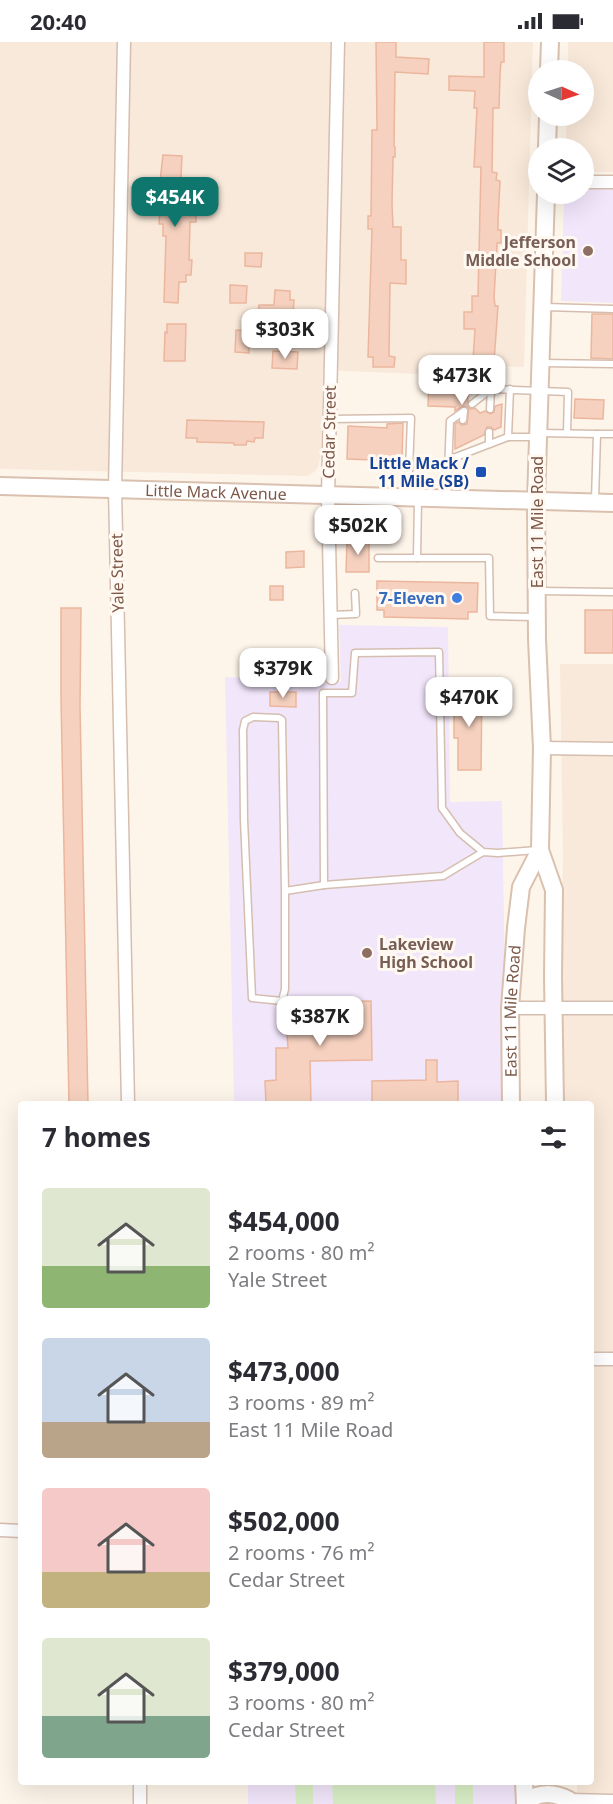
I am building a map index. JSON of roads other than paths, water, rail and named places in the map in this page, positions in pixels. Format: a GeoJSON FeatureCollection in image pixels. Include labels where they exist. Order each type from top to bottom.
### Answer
{"type":"FeatureCollection","features":[{"type":"Feature","properties":{"kind":"main road"},"geometry":{"type":"LineString","coordinates":[[549,60],[550,42]]}},
{"type":"Feature","properties":{"kind":"main road","name":"East 11 Mile Road"},"geometry":{"type":"LineString","coordinates":[[546,204],[536,501],[537,618],[542,748],[540,850],[554,890],[555,1101]]}},
{"type":"Feature","properties":{"kind":"main road","name":"Little Mack Avenue"},"geometry":{"type":"LineString","coordinates":[[0,486],[613,503]]}},
{"type":"Feature","properties":{"kind":"main road","name":"East 11 Mile Road"},"geometry":{"type":"LineString","coordinates":[[512,1101],[510,1008],[513,951],[521,887],[540,850]]}},
{"type":"Feature","properties":{"kind":"main road"},"geometry":{"type":"LineString","coordinates":[[524,1785],[525,1802],[541,1794],[550,1793],[569,1802],[569,1785]]}},
{"type":"Feature","properties":{"kind":"street","name":"Yale Street"},"geometry":{"type":"LineString","coordinates":[[124,42],[115,489],[128,1101]]}},
{"type":"Feature","properties":{"kind":"street","name":"Cedar Street"},"geometry":{"type":"LineString","coordinates":[[332,678],[328,496],[338,42]]}},
{"type":"Feature","properties":{"kind":"street"},"geometry":{"type":"LineString","coordinates":[[594,182],[613,182]]}},
{"type":"Feature","properties":{"kind":"street"},"geometry":{"type":"LineString","coordinates":[[542,748],[613,749]]}},
{"type":"Feature","properties":{"kind":"street"},"geometry":{"type":"LineString","coordinates":[[510,1008],[613,1008]]}},
{"type":"Feature","properties":{"kind":"street"},"geometry":{"type":"LineString","coordinates":[[594,1359],[613,1359]]}},
{"type":"Feature","properties":{"kind":"street"},"geometry":{"type":"LineString","coordinates":[[0,1530],[18,1531]]}},
{"type":"Feature","properties":{"kind":"street"},"geometry":{"type":"LineString","coordinates":[[140,1785],[140,1804]]}},
{"type":"Feature","properties":{"kind":"street"},"geometry":{"type":"LineString","coordinates":[[569,1802],[613,1801]]}},
{"type":"Feature","properties":{"kind":"lane"},"geometry":{"type":"LineString","coordinates":[[542,307],[613,309]]}},
{"type":"Feature","properties":{"kind":"lane"},"geometry":{"type":"LineString","coordinates":[[540,363],[613,364]]}},
{"type":"Feature","properties":{"kind":"lane"},"geometry":{"type":"LineString","coordinates":[[472,404],[491,389],[568,392],[567,433]]}},
{"type":"Feature","properties":{"kind":"lane"},"geometry":{"type":"LineString","coordinates":[[490,409],[491,389]]}},
{"type":"Feature","properties":{"kind":"lane"},"geometry":{"type":"LineString","coordinates":[[508,437],[510,389]]}},
{"type":"Feature","properties":{"kind":"lane"},"geometry":{"type":"LineString","coordinates":[[447,499],[450,422],[464,411],[463,420]]}},
{"type":"Feature","properties":{"kind":"lane"},"geometry":{"type":"LineString","coordinates":[[330,419],[411,418],[417,558]]}},
{"type":"Feature","properties":{"kind":"lane"},"geometry":{"type":"LineString","coordinates":[[489,432],[489,444]]}},
{"type":"Feature","properties":{"kind":"lane"},"geometry":{"type":"LineString","coordinates":[[448,460],[508,437],[567,433],[613,434]]}},
{"type":"Feature","properties":{"kind":"lane"},"geometry":{"type":"LineString","coordinates":[[595,503],[597,434]]}},
{"type":"Feature","properties":{"kind":"lane"},"geometry":{"type":"LineString","coordinates":[[463,445],[463,454]]}},
{"type":"Feature","properties":{"kind":"lane"},"geometry":{"type":"LineString","coordinates":[[378,558],[489,558],[490,616],[537,618]]}},
{"type":"Feature","properties":{"kind":"lane"},"geometry":{"type":"LineString","coordinates":[[537,591],[613,592]]}},
{"type":"Feature","properties":{"kind":"lane"},"geometry":{"type":"LineString","coordinates":[[331,615],[356,614],[355,593]]}},
{"type":"Feature","properties":{"kind":"lane"},"geometry":{"type":"LineString","coordinates":[[324,885],[323,693],[352,693],[355,653],[439,652],[442,808],[460,833],[483,852]]}},
{"type":"Feature","properties":{"kind":"lane"},"geometry":{"type":"LineString","coordinates":[[332,678],[332,693]]}},
{"type":"Feature","properties":{"kind":"lane"},"geometry":{"type":"LineString","coordinates":[[253,717],[282,720],[285,891],[285,988],[282,1001],[252,998],[244,820],[243,730],[245,721],[253,717]]}},
{"type":"Feature","properties":{"kind":"lane"},"geometry":{"type":"LineString","coordinates":[[285,891],[324,885],[443,876],[483,852],[540,850]]}},
{"type":"Feature","properties":{"kind":"place","name":"Jefferson Middle School"},"geometry":{"type":"Point","coordinates":[588,251]}},
{"type":"Feature","properties":{"kind":"place","name":"Little Mack / 11 Mile (SB)"},"geometry":{"type":"Point","coordinates":[481,472]}},
{"type":"Feature","properties":{"kind":"place","name":"7-Eleven"},"geometry":{"type":"Point","coordinates":[457,598]}},
{"type":"Feature","properties":{"kind":"place","name":"Lakeview High School"},"geometry":{"type":"Point","coordinates":[367,953]}}]}
